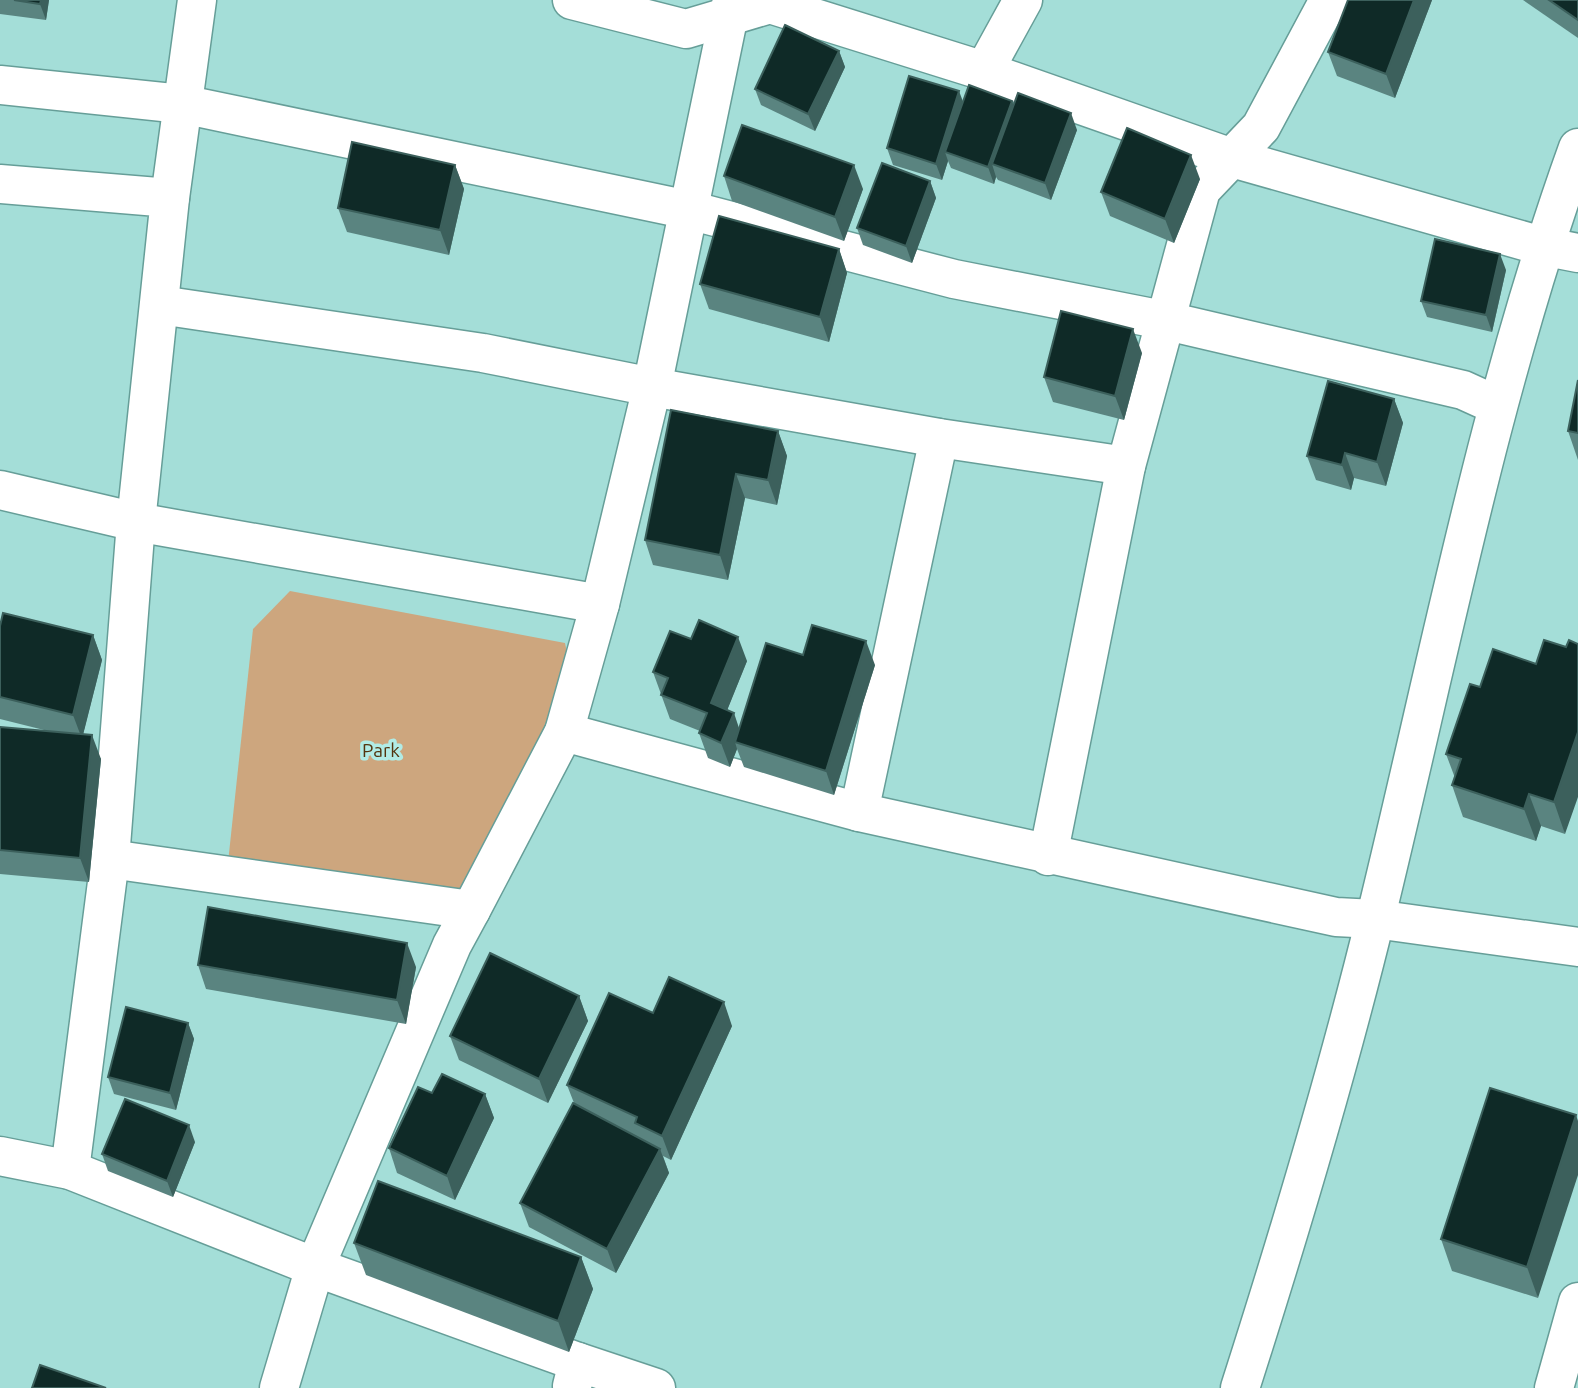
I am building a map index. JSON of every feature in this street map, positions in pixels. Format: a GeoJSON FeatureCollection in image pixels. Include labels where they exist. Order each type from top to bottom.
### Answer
{"type":"FeatureCollection","features":[{"type":"Feature","properties":{"kind":"street"},"geometry":{"type":"LineString","coordinates":[[69,1170],[110,859],[136,522],[170,198],[197,0]]}},
{"type":"Feature","properties":{"kind":"street"},"geometry":{"type":"LineString","coordinates":[[572,0],[686,29],[731,7],[770,4],[984,71],[1231,158],[1560,250]]}},
{"type":"Feature","properties":{"kind":"street"},"geometry":{"type":"LineString","coordinates":[[984,71],[1023,0]]}},
{"type":"Feature","properties":{"kind":"street"},"geometry":{"type":"LineString","coordinates":[[1048,856],[1126,466],[1163,320],[1201,190],[1261,127],[1329,0]]}},
{"type":"Feature","properties":{"kind":"street"},"geometry":{"type":"LineString","coordinates":[[279,1388],[316,1267],[452,945],[564,732],[600,604],[652,387],[731,7]]}},
{"type":"Feature","properties":{"kind":"street"},"geometry":{"type":"LineString","coordinates":[[0,85],[182,104],[690,210],[954,279],[1163,320],[1463,390],[1496,405]]}},
{"type":"Feature","properties":{"kind":"street"},"geometry":{"type":"LineString","coordinates":[[1240,1388],[1290,1233],[1376,919],[1496,405],[1560,250],[1578,148]]}},
{"type":"Feature","properties":{"kind":"street"},"geometry":{"type":"LineString","coordinates":[[0,184],[170,198]]}},
{"type":"Feature","properties":{"kind":"street"},"geometry":{"type":"LineString","coordinates":[[160,304],[483,353],[652,387],[939,438],[1126,466]]}},
{"type":"Feature","properties":{"kind":"street"},"geometry":{"type":"LineString","coordinates":[[859,812],[939,438]]}},
{"type":"Feature","properties":{"kind":"street"},"geometry":{"type":"LineString","coordinates":[[0,490],[136,522],[600,604]]}},
{"type":"Feature","properties":{"kind":"street"},"geometry":{"type":"LineString","coordinates":[[564,732],[859,812],[1048,856],[1336,917],[1376,919],[1578,947]]}},
{"type":"Feature","properties":{"kind":"street"},"geometry":{"type":"LineString","coordinates":[[110,859],[471,910]]}},
{"type":"Feature","properties":{"kind":"street"},"geometry":{"type":"LineString","coordinates":[[0,1156],[69,1170],[316,1267],[575,1375],[656,1388]]}},
{"type":"Feature","properties":{"kind":"street"},"geometry":{"type":"LineString","coordinates":[[1554,1388],[1578,1302]]}},
{"type":"Feature","properties":{"kind":"green space","name":"Park"},"geometry":{"type":"Polygon","coordinates":[[[290,591],[565,643],[571,673],[470,902],[227,872],[253,629],[290,591]]]}},
{"type":"Feature","properties":{"kind":"building"},"geometry":{"type":"Polygon","coordinates":[[[14,0],[41,0],[40,4],[14,0]]]}},
{"type":"Feature","properties":{"kind":"building"},"geometry":{"type":"Polygon","coordinates":[[[1348,0],[1414,0],[1386,74],[1328,52],[1348,0]]]}},
{"type":"Feature","properties":{"kind":"building"},"geometry":{"type":"Polygon","coordinates":[[[1549,0],[1578,0],[1578,20],[1549,0]]]}},
{"type":"Feature","properties":{"kind":"building"},"geometry":{"type":"Polygon","coordinates":[[[785,25],[839,51],[808,114],[755,89],[785,25]]]}},
{"type":"Feature","properties":{"kind":"building"},"geometry":{"type":"Polygon","coordinates":[[[909,76],[959,91],[936,164],[887,148],[909,76]]]}},
{"type":"Feature","properties":{"kind":"building"},"geometry":{"type":"Polygon","coordinates":[[[969,85],[1012,101],[988,167],[945,152],[969,85]]]}},
{"type":"Feature","properties":{"kind":"building"},"geometry":{"type":"Polygon","coordinates":[[[1018,93],[1071,113],[1045,183],[992,164],[1018,93]]]}},
{"type":"Feature","properties":{"kind":"building"},"geometry":{"type":"Polygon","coordinates":[[[742,125],[854,165],[835,217],[724,176],[742,125]]]}},
{"type":"Feature","properties":{"kind":"building"},"geometry":{"type":"Polygon","coordinates":[[[1127,128],[1191,155],[1165,219],[1101,192],[1127,128]]]}},
{"type":"Feature","properties":{"kind":"building"},"geometry":{"type":"Polygon","coordinates":[[[352,142],[455,165],[440,230],[338,208],[352,142]]]}},
{"type":"Feature","properties":{"kind":"building"},"geometry":{"type":"Polygon","coordinates":[[[882,163],[930,181],[906,246],[857,228],[882,163]]]}},
{"type":"Feature","properties":{"kind":"building"},"geometry":{"type":"Polygon","coordinates":[[[719,216],[839,249],[820,317],[700,284],[719,216]]]}},
{"type":"Feature","properties":{"kind":"building"},"geometry":{"type":"Polygon","coordinates":[[[1435,239],[1500,254],[1486,315],[1421,301],[1435,239]]]}},
{"type":"Feature","properties":{"kind":"building"},"geometry":{"type":"Polygon","coordinates":[[[1061,311],[1133,329],[1115,396],[1044,377],[1061,311]]]}},
{"type":"Feature","properties":{"kind":"building"},"geometry":{"type":"Polygon","coordinates":[[[1578,380],[1578,433],[1568,431],[1578,380]]]}},
{"type":"Feature","properties":{"kind":"building"},"geometry":{"type":"Polygon","coordinates":[[[1328,381],[1394,399],[1377,462],[1345,453],[1342,465],[1307,456],[1328,381]]]}},
{"type":"Feature","properties":{"kind":"building"},"geometry":{"type":"Polygon","coordinates":[[[671,410],[778,431],[768,480],[736,474],[720,555],[645,540],[671,410]]]}},
{"type":"Feature","properties":{"kind":"building"},"geometry":{"type":"Polygon","coordinates":[[[3,613],[93,635],[73,715],[0,697],[0,626],[3,613]]]}},
{"type":"Feature","properties":{"kind":"building"},"geometry":{"type":"Polygon","coordinates":[[[699,620],[738,637],[711,703],[734,713],[721,743],[699,733],[707,713],[661,695],[668,678],[653,672],[670,631],[691,639],[699,620]]]}},
{"type":"Feature","properties":{"kind":"building"},"geometry":{"type":"Polygon","coordinates":[[[812,625],[866,641],[826,771],[735,742],[766,643],[803,655],[812,625]]]}},
{"type":"Feature","properties":{"kind":"building"},"geometry":{"type":"Polygon","coordinates":[[[1544,640],[1566,647],[1569,640],[1578,644],[1578,732],[1554,802],[1529,794],[1524,809],[1452,785],[1461,759],[1446,754],[1470,684],[1480,687],[1493,649],[1536,664],[1544,640]]]}},
{"type":"Feature","properties":{"kind":"building"},"geometry":{"type":"Polygon","coordinates":[[[0,727],[92,735],[80,858],[0,850],[0,727]]]}},
{"type":"Feature","properties":{"kind":"building"},"geometry":{"type":"Polygon","coordinates":[[[208,907],[407,943],[397,1000],[198,965],[208,907]]]}},
{"type":"Feature","properties":{"kind":"building"},"geometry":{"type":"Polygon","coordinates":[[[490,953],[579,996],[539,1079],[450,1036],[490,953]]]}},
{"type":"Feature","properties":{"kind":"building"},"geometry":{"type":"Polygon","coordinates":[[[669,977],[724,1002],[662,1136],[635,1123],[637,1117],[567,1085],[609,993],[653,1013],[669,977]]]}},
{"type":"Feature","properties":{"kind":"building"},"geometry":{"type":"Polygon","coordinates":[[[126,1007],[188,1023],[170,1093],[108,1077],[126,1007]]]}},
{"type":"Feature","properties":{"kind":"building"},"geometry":{"type":"Polygon","coordinates":[[[442,1074],[485,1094],[447,1176],[389,1148],[418,1087],[432,1093],[442,1074]]]}},
{"type":"Feature","properties":{"kind":"building"},"geometry":{"type":"Polygon","coordinates":[[[1490,1088],[1576,1115],[1527,1267],[1441,1239],[1490,1088]]]}},
{"type":"Feature","properties":{"kind":"building"},"geometry":{"type":"Polygon","coordinates":[[[125,1099],[189,1125],[167,1181],[102,1154],[125,1099]]]}},
{"type":"Feature","properties":{"kind":"building"},"geometry":{"type":"Polygon","coordinates":[[[573,1103],[660,1149],[607,1249],[520,1203],[573,1103]]]}},
{"type":"Feature","properties":{"kind":"building"},"geometry":{"type":"Polygon","coordinates":[[[378,1181],[581,1257],[558,1321],[354,1243],[378,1181]]]}},
{"type":"Feature","properties":{"kind":"building"},"geometry":{"type":"Polygon","coordinates":[[[40,1365],[106,1388],[32,1388],[40,1365]]]}}]}
